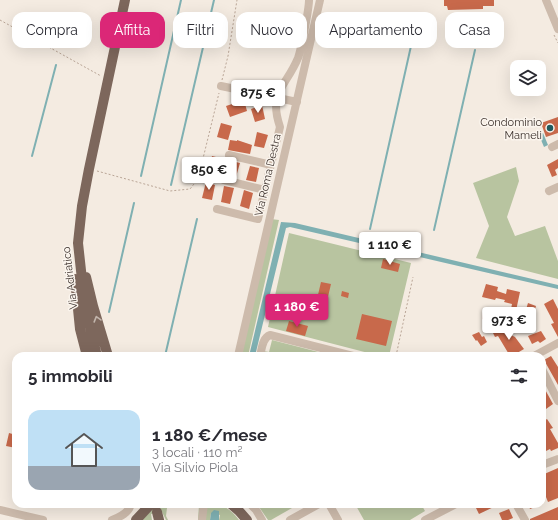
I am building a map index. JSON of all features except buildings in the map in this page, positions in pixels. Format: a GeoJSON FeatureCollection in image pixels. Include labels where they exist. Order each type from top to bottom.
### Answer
{"type":"FeatureCollection","features":[{"type":"Feature","properties":{"kind":"main road","name":"Via Adriatico"},"geometry":{"type":"LineString","coordinates":[[96,352],[85,307],[78,243],[82,206],[89,169],[125,0]]}},
{"type":"Feature","properties":{"kind":"main road"},"geometry":{"type":"LineString","coordinates":[[82,206],[86,277],[107,352]]}},
{"type":"Feature","properties":{"kind":"main road"},"geometry":{"type":"LineString","coordinates":[[78,243],[75,287],[80,329],[86,352]]}},
{"type":"Feature","properties":{"kind":"main road"},"geometry":{"type":"LineString","coordinates":[[139,508],[138,518],[155,512]]}},
{"type":"Feature","properties":{"kind":"main road"},"geometry":{"type":"LineString","coordinates":[[238,508],[247,520]]}},
{"type":"Feature","properties":{"kind":"street"},"geometry":{"type":"LineString","coordinates":[[217,209],[258,219],[280,127],[276,115],[276,98],[298,58],[309,0]]}},
{"type":"Feature","properties":{"kind":"street","name":"Via Roma Destra"},"geometry":{"type":"LineString","coordinates":[[239,352],[320,0]]}},
{"type":"Feature","properties":{"kind":"street"},"geometry":{"type":"LineString","coordinates":[[546,0],[558,29]]}},
{"type":"Feature","properties":{"kind":"street"},"geometry":{"type":"LineString","coordinates":[[221,86],[297,102]]}},
{"type":"Feature","properties":{"kind":"street"},"geometry":{"type":"LineString","coordinates":[[229,156],[271,165]]}},
{"type":"Feature","properties":{"kind":"street"},"geometry":{"type":"LineString","coordinates":[[224,180],[265,190]]}},
{"type":"Feature","properties":{"kind":"street"},"geometry":{"type":"LineString","coordinates":[[549,191],[558,187]]}},
{"type":"Feature","properties":{"kind":"street"},"geometry":{"type":"LineString","coordinates":[[261,352],[267,336],[270,335],[337,352]]}},
{"type":"Feature","properties":{"kind":"street"},"geometry":{"type":"LineString","coordinates":[[545,352],[557,347]]}},
{"type":"Feature","properties":{"kind":"street"},"geometry":{"type":"LineString","coordinates":[[546,377],[558,401]]}},
{"type":"Feature","properties":{"kind":"street"},"geometry":{"type":"LineString","coordinates":[[546,464],[558,459]]}},
{"type":"Feature","properties":{"kind":"street"},"geometry":{"type":"LineString","coordinates":[[112,520],[125,513],[130,508]]}},
{"type":"Feature","properties":{"kind":"street"},"geometry":{"type":"LineString","coordinates":[[202,520],[204,508]]}},
{"type":"Feature","properties":{"kind":"street"},"geometry":{"type":"LineString","coordinates":[[254,508],[262,520]]}},
{"type":"Feature","properties":{"kind":"street"},"geometry":{"type":"LineString","coordinates":[[290,520],[312,508]]}},
{"type":"Feature","properties":{"kind":"street"},"geometry":{"type":"LineString","coordinates":[[331,508],[338,520]]}},
{"type":"Feature","properties":{"kind":"street"},"geometry":{"type":"LineString","coordinates":[[425,520],[448,508]]}},
{"type":"Feature","properties":{"kind":"street"},"geometry":{"type":"LineString","coordinates":[[518,508],[525,520]]}},
{"type":"Feature","properties":{"kind":"street"},"geometry":{"type":"LineString","coordinates":[[0,510],[43,520]]}},
{"type":"Feature","properties":{"kind":"path"},"geometry":{"type":"LineString","coordinates":[[89,169],[170,191],[190,189],[198,179],[228,56],[237,0]]}},
{"type":"Feature","properties":{"kind":"path"},"geometry":{"type":"LineString","coordinates":[[0,20],[108,80]]}},
{"type":"Feature","properties":{"kind":"path"},"geometry":{"type":"LineString","coordinates":[[397,352],[413,276]]}},
{"type":"Feature","properties":{"kind":"green space"},"geometry":{"type":"Polygon","coordinates":[[[516,167],[519,181],[507,217],[515,236],[545,226],[558,261],[558,279],[476,258],[489,226],[473,183],[516,167]]]}},
{"type":"Feature","properties":{"kind":"green space"},"geometry":{"type":"Polygon","coordinates":[[[271,219],[279,220],[249,352],[241,352],[271,219]]]}},
{"type":"Feature","properties":{"kind":"green space"},"geometry":{"type":"Polygon","coordinates":[[[289,233],[411,263],[390,352],[365,352],[268,327],[289,233]]]}},
{"type":"Feature","properties":{"kind":"green space"},"geometry":{"type":"Polygon","coordinates":[[[272,340],[318,352],[269,352],[272,340]]]}},
{"type":"Feature","properties":{"kind":"green space"},"geometry":{"type":"Polygon","coordinates":[[[155,508],[167,508],[166,516],[168,520],[166,520],[162,512],[151,514],[152,520],[141,520],[155,508]]]}},
{"type":"Feature","properties":{"kind":"green space"},"geometry":{"type":"Polygon","coordinates":[[[199,508],[226,508],[239,520],[219,520],[220,515],[211,513],[210,520],[198,520],[199,508]]]}},
{"type":"Feature","properties":{"kind":"green space"},"geometry":{"type":"Polygon","coordinates":[[[260,508],[292,508],[271,520],[268,520],[260,508]]]}},
{"type":"Feature","properties":{"kind":"green space"},"geometry":{"type":"Polygon","coordinates":[[[357,508],[423,508],[425,511],[410,520],[364,520],[357,508]]]}},
{"type":"Feature","properties":{"kind":"water"},"geometry":{"type":"Polygon","coordinates":[[[543,133],[548,145],[544,147],[539,135],[543,133]]]}},
{"type":"Feature","properties":{"kind":"water"},"geometry":{"type":"Polygon","coordinates":[[[281,222],[295,223],[558,285],[558,289],[290,227],[286,228],[256,352],[250,352],[281,222]]]}},
{"type":"Feature","properties":{"kind":"water"},"geometry":{"type":"Polygon","coordinates":[[[214,510],[219,511],[219,520],[210,520],[211,513],[214,510]]]}},
{"type":"Feature","properties":{"kind":"waterway"},"geometry":{"type":"LineString","coordinates":[[141,176],[181,0]]}},
{"type":"Feature","properties":{"kind":"waterway"},"geometry":{"type":"LineString","coordinates":[[171,185],[214,0]]}},
{"type":"Feature","properties":{"kind":"waterway"},"geometry":{"type":"LineString","coordinates":[[370,229],[411,48]]}},
{"type":"Feature","properties":{"kind":"waterway"},"geometry":{"type":"LineString","coordinates":[[434,230],[475,50]]}},
{"type":"Feature","properties":{"kind":"waterway"},"geometry":{"type":"LineString","coordinates":[[32,156],[56,65]]}},
{"type":"Feature","properties":{"kind":"waterway"},"geometry":{"type":"LineString","coordinates":[[109,312],[134,203]]}},
{"type":"Feature","properties":{"kind":"waterway"},"geometry":{"type":"LineString","coordinates":[[166,352],[197,219]]}},
{"type":"Feature","properties":{"kind":"place","name":"Condominio Mameli"},"geometry":{"type":"Point","coordinates":[550,128]}}]}
